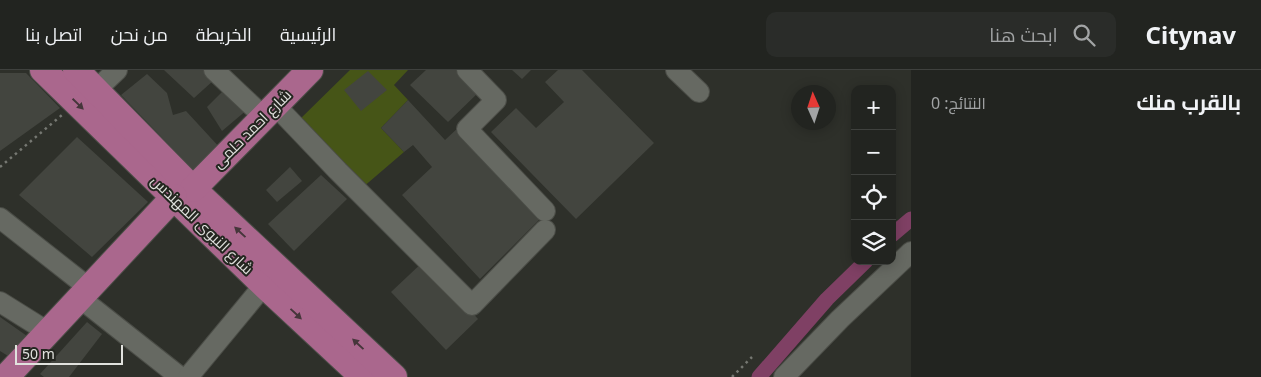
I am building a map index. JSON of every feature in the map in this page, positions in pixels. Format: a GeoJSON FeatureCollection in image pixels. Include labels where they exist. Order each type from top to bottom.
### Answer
{"type":"FeatureCollection","features":[{"type":"Feature","properties":{"kind":"main road","name":"شارع النبوى المهندس"},"geometry":{"type":"LineString","coordinates":[[43,70],[86,97],[184,193],[394,377]]}},
{"type":"Feature","properties":{"kind":"main road","name":"شارع النبوى المهندس"},"geometry":{"type":"LineString","coordinates":[[76,70],[86,97]]}},
{"type":"Feature","properties":{"kind":"main road","name":"شارع احمد حلمى"},"geometry":{"type":"LineString","coordinates":[[4,375],[184,193],[310,70]]}},
{"type":"Feature","properties":{"kind":"main road","name":"شارع النبوى المهندس"},"geometry":{"type":"LineString","coordinates":[[184,193],[264,285],[363,377]]}},
{"type":"Feature","properties":{"kind":"street"},"geometry":{"type":"LineString","coordinates":[[86,97],[118,70]]}},
{"type":"Feature","properties":{"kind":"street"},"geometry":{"type":"LineString","coordinates":[[214,70],[270,111],[338,171],[472,305],[545,221],[467,129],[496,100],[467,70]]}},
{"type":"Feature","properties":{"kind":"street"},"geometry":{"type":"LineString","coordinates":[[676,70],[699,92]]}},
{"type":"Feature","properties":{"kind":"street"},"geometry":{"type":"LineString","coordinates":[[0,218],[180,377]]}},
{"type":"Feature","properties":{"kind":"street"},"geometry":{"type":"LineString","coordinates":[[784,377],[840,319],[911,252]]}},
{"type":"Feature","properties":{"kind":"street"},"geometry":{"type":"LineString","coordinates":[[188,377],[264,285]]}},
{"type":"Feature","properties":{"kind":"street"},"geometry":{"type":"LineString","coordinates":[[0,302],[48,332]]}},
{"type":"Feature","properties":{"kind":"path"},"geometry":{"type":"LineString","coordinates":[[0,167],[86,97]]}},
{"type":"Feature","properties":{"kind":"path"},"geometry":{"type":"LineString","coordinates":[[732,377],[752,358]]}},
{"type":"Feature","properties":{"kind":"green space"},"geometry":{"type":"Polygon","coordinates":[[[350,70],[408,70],[394,85],[408,100],[381,128],[404,152],[362,188],[296,123],[350,70]]]}},
{"type":"Feature","properties":{"kind":"building"},"geometry":{"type":"Polygon","coordinates":[[[164,70],[204,70],[214,80],[194,98],[164,70]]]}},
{"type":"Feature","properties":{"kind":"building"},"geometry":{"type":"Polygon","coordinates":[[[426,70],[460,70],[480,91],[448,122],[410,85],[426,70]]]}},
{"type":"Feature","properties":{"kind":"building"},"geometry":{"type":"Polygon","coordinates":[[[512,70],[531,70],[522,79],[512,70]]]}},
{"type":"Feature","properties":{"kind":"building"},"geometry":{"type":"Polygon","coordinates":[[[558,70],[582,70],[654,143],[576,219],[491,132],[516,108],[536,128],[564,102],[545,82],[558,70]]]}},
{"type":"Feature","properties":{"kind":"building"},"geometry":{"type":"Polygon","coordinates":[[[368,71],[387,90],[361,111],[344,90],[368,71]]]}},
{"type":"Feature","properties":{"kind":"building"},"geometry":{"type":"Polygon","coordinates":[[[0,73],[26,73],[60,108],[0,151],[0,73]]]}},
{"type":"Feature","properties":{"kind":"building"},"geometry":{"type":"Polygon","coordinates":[[[147,74],[167,93],[173,115],[186,111],[221,149],[197,174],[121,95],[147,74]]]}},
{"type":"Feature","properties":{"kind":"building"},"geometry":{"type":"Polygon","coordinates":[[[225,89],[248,109],[222,131],[207,107],[225,89]]]}},
{"type":"Feature","properties":{"kind":"building"},"geometry":{"type":"Polygon","coordinates":[[[408,100],[445,140],[460,126],[541,218],[480,279],[402,195],[432,167],[413,145],[404,152],[381,128],[408,100]]]}},
{"type":"Feature","properties":{"kind":"building"},"geometry":{"type":"Polygon","coordinates":[[[77,137],[148,202],[92,257],[19,195],[77,137]]]}},
{"type":"Feature","properties":{"kind":"building"},"geometry":{"type":"Polygon","coordinates":[[[290,167],[302,181],[277,202],[266,190],[290,167]]]}},
{"type":"Feature","properties":{"kind":"building"},"geometry":{"type":"Polygon","coordinates":[[[321,175],[347,199],[294,251],[268,224],[321,175]]]}},
{"type":"Feature","properties":{"kind":"building"},"geometry":{"type":"Polygon","coordinates":[[[425,260],[478,319],[446,350],[391,292],[425,260]]]}},
{"type":"Feature","properties":{"kind":"building"},"geometry":{"type":"Polygon","coordinates":[[[0,317],[27,336],[13,359],[0,351],[0,317]]]}},
{"type":"Feature","properties":{"kind":"building"},"geometry":{"type":"Polygon","coordinates":[[[87,322],[102,334],[69,377],[44,377],[40,374],[87,322]]]}},
{"type":"Feature","properties":{"kind":"waterway"},"geometry":{"type":"LineString","coordinates":[[896,232],[911,219]]}},
{"type":"Feature","properties":{"kind":"waterway"},"geometry":{"type":"LineString","coordinates":[[759,377],[827,299],[862,265]]}}]}
